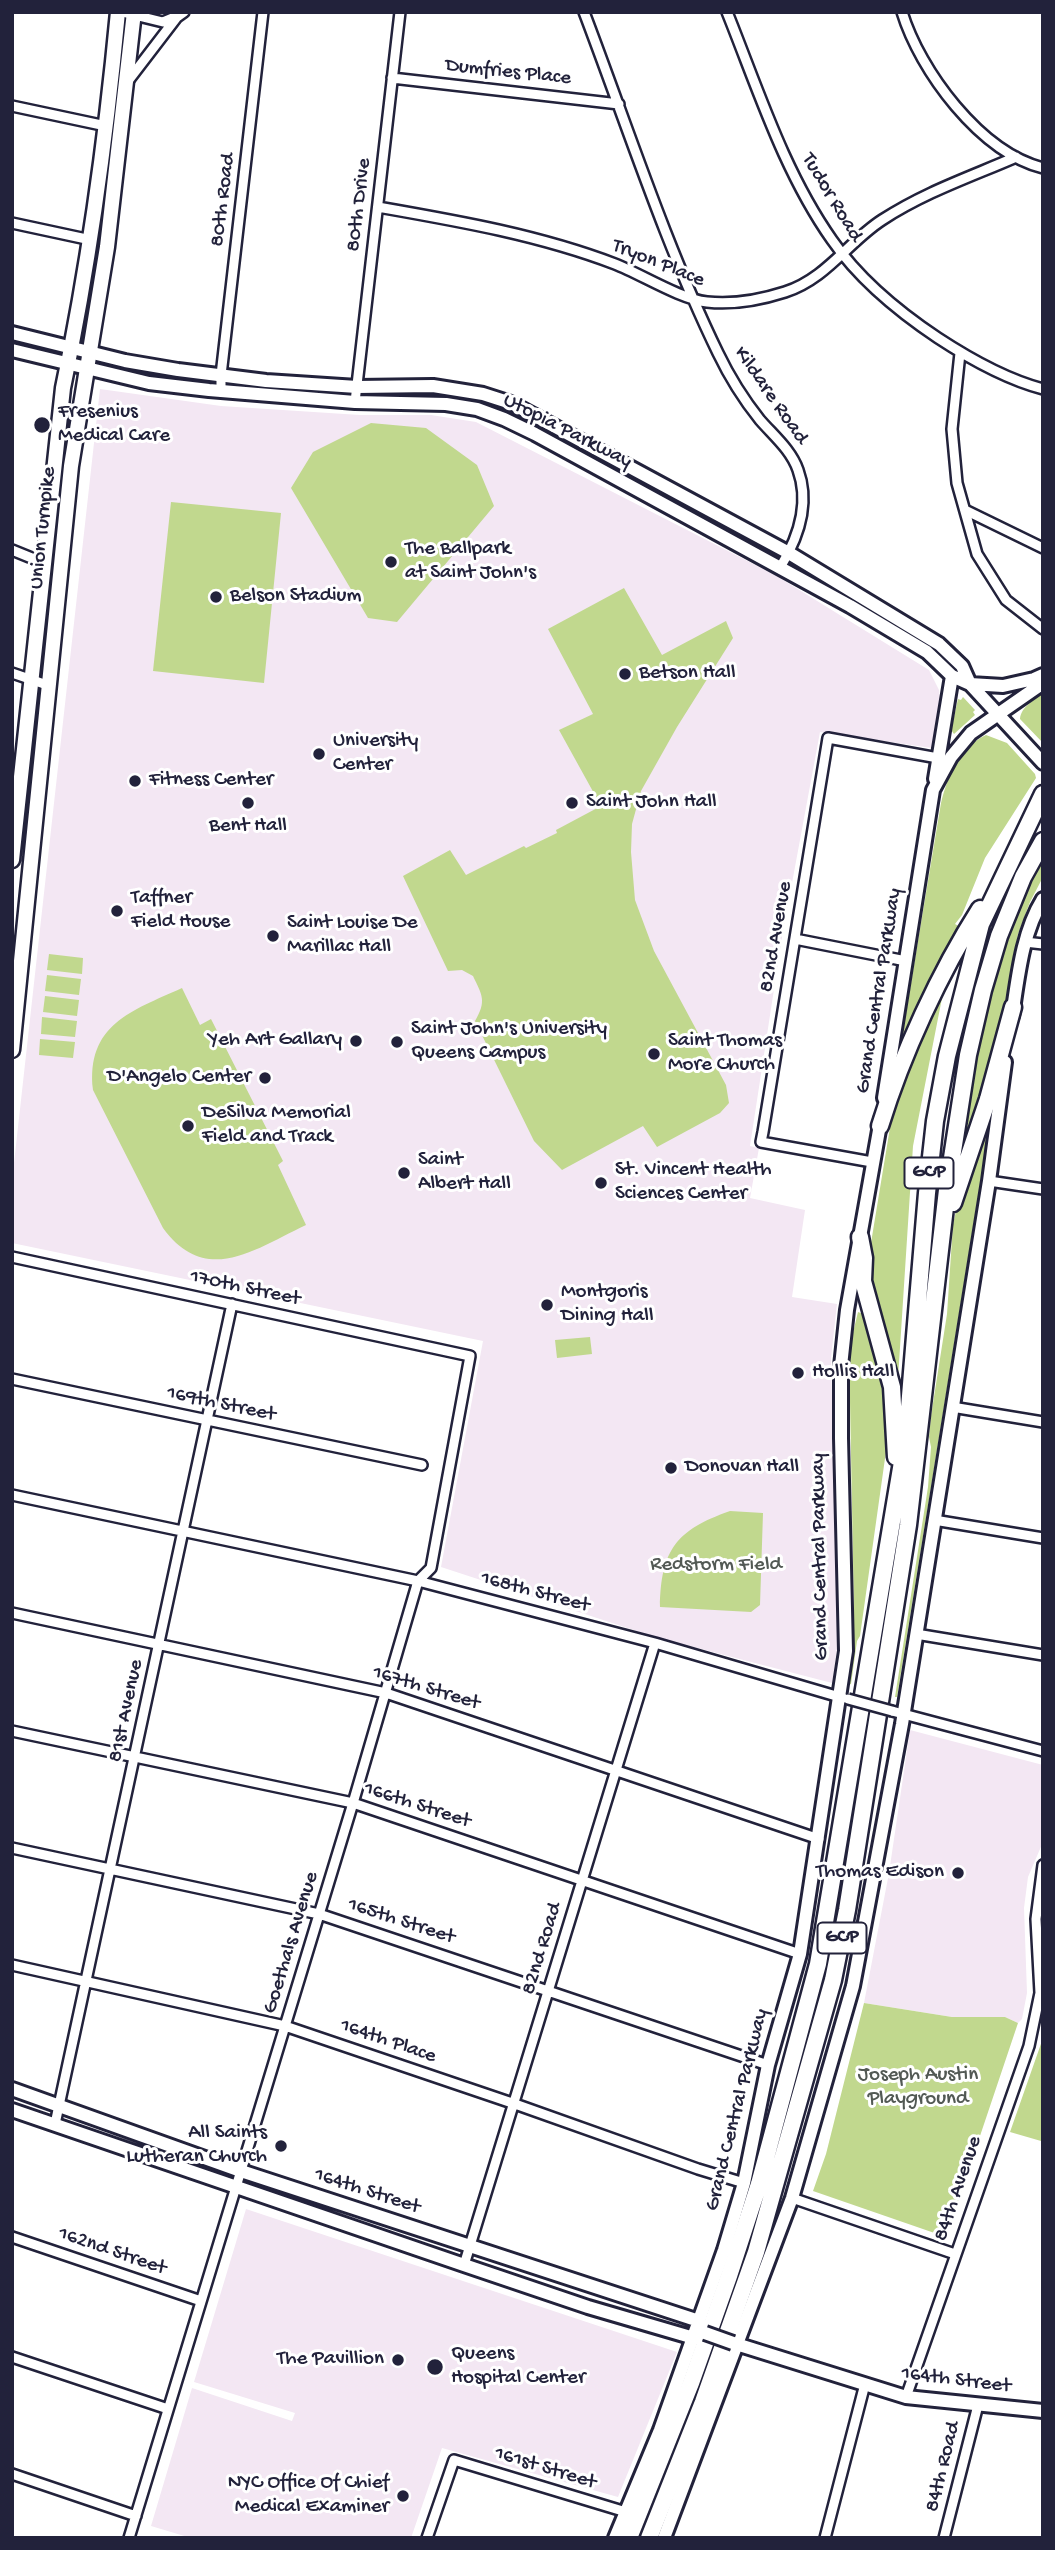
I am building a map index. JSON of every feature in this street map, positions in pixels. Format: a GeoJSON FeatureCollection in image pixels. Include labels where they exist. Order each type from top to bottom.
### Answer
{"type":"FeatureCollection","features":[{"type":"Feature","properties":{"kind":"highway","name":"Grand Central Parkway"},"geometry":{"type":"LineString","coordinates":[[629,2538],[687,2394],[729,2276],[759,2183],[818,1964],[908,1432],[934,1121],[963,986],[981,924],[1040,799]]}},
{"type":"Feature","properties":{"kind":"highway","name":"GCP"},"geometry":{"type":"LineString","coordinates":[[649,2538],[703,2402],[756,2252],[833,1980],[847,1910],[908,1525],[931,1314],[957,1117],[983,990],[999,936],[1023,877],[1043,841]]}},
{"type":"Feature","properties":{"kind":"highway"},"geometry":{"type":"LineString","coordinates":[[880,1126],[893,1084],[957,947],[1006,868]]}},
{"type":"Feature","properties":{"kind":"highway"},"geometry":{"type":"LineString","coordinates":[[943,1235],[988,1099],[1013,1007]]}},
{"type":"Feature","properties":{"kind":"highway"},"geometry":{"type":"LineString","coordinates":[[860,1237],[864,1258],[863,1281],[892,1387],[897,1487]]}},
{"type":"Feature","properties":{"kind":"main road","name":"Union Turnpike"},"geometry":{"type":"LineString","coordinates":[[12,1050],[71,466],[91,352],[128,81],[127,13]]}},
{"type":"Feature","properties":{"kind":"main road","name":"Union Turnpike"},"geometry":{"type":"LineString","coordinates":[[12,860],[16,799],[32,681],[63,388],[91,240],[106,126],[127,13]]}},
{"type":"Feature","properties":{"kind":"main road","name":"Utopia Parkway"},"geometry":{"type":"LineString","coordinates":[[12,333],[136,363],[221,375],[357,387],[433,386],[483,394],[511,403],[789,553],[939,644],[962,666],[970,684],[1043,763]]}},
{"type":"Feature","properties":{"kind":"main road","name":"Utopia Parkway"},"geometry":{"type":"LineString","coordinates":[[12,350],[149,383],[221,392],[355,402],[446,404],[477,409],[504,419],[781,566],[927,652],[952,676],[970,684]]}},
{"type":"Feature","properties":{"kind":"main road"},"geometry":{"type":"LineString","coordinates":[[970,684],[1003,686],[1043,675]]}},
{"type":"Feature","properties":{"kind":"main road"},"geometry":{"type":"LineString","coordinates":[[933,790],[952,676]]}},
{"type":"Feature","properties":{"kind":"main road","name":"Grand Central Parkway"},"geometry":{"type":"LineString","coordinates":[[615,2538],[699,2331],[744,2183],[768,2065],[800,1954],[843,1698],[846,1651],[841,1366],[847,1310],[880,1126],[933,790],[951,757],[971,733],[1043,683]]}},
{"type":"Feature","properties":{"kind":"main road"},"geometry":{"type":"LineString","coordinates":[[664,2538],[792,2198],[853,1986],[897,1712],[915,1634],[934,1521],[989,1181],[1013,1007],[1025,942],[1043,899]]}},
{"type":"Feature","properties":{"kind":"main road","name":"164th Street"},"geometry":{"type":"LineString","coordinates":[[12,2089],[241,2171],[470,2247],[736,2344],[906,2397],[1043,2410]]}},
{"type":"Feature","properties":{"kind":"main road","name":"164th Street"},"geometry":{"type":"LineString","coordinates":[[12,2110],[464,2265],[699,2331]]}},
{"type":"Feature","properties":{"kind":"street","name":"80th Road"},"geometry":{"type":"LineString","coordinates":[[221,392],[264,12]]}},
{"type":"Feature","properties":{"kind":"street","name":"80th Drive"},"geometry":{"type":"LineString","coordinates":[[355,402],[400,12]]}},
{"type":"Feature","properties":{"kind":"street","name":"Kildare Road"},"geometry":{"type":"LineString","coordinates":[[584,12],[692,298],[737,386],[759,418],[787,450],[798,470],[803,494],[799,529],[781,566]]}},
{"type":"Feature","properties":{"kind":"street","name":"Tudor Road"},"geometry":{"type":"LineString","coordinates":[[727,12],[796,182],[832,241],[905,316],[960,353],[1018,383],[1043,389]]}},
{"type":"Feature","properties":{"kind":"street"},"geometry":{"type":"LineString","coordinates":[[902,12],[921,58],[960,111],[1016,158],[1043,167]]}},
{"type":"Feature","properties":{"kind":"street"},"geometry":{"type":"LineString","coordinates":[[127,13],[163,22],[181,15]]}},
{"type":"Feature","properties":{"kind":"street"},"geometry":{"type":"LineString","coordinates":[[128,81],[181,15]]}},
{"type":"Feature","properties":{"kind":"street","name":"Dumfries Place"},"geometry":{"type":"LineString","coordinates":[[392,78],[619,104]]}},
{"type":"Feature","properties":{"kind":"street"},"geometry":{"type":"LineString","coordinates":[[12,106],[106,126]]}},
{"type":"Feature","properties":{"kind":"street","name":"Tryon Place"},"geometry":{"type":"LineString","coordinates":[[378,207],[504,230],[614,263],[692,298],[709,302],[744,302],[788,291],[822,273],[882,220],[933,190],[1016,158]]}},
{"type":"Feature","properties":{"kind":"street"},"geometry":{"type":"LineString","coordinates":[[12,223],[91,240]]}},
{"type":"Feature","properties":{"kind":"street"},"geometry":{"type":"LineString","coordinates":[[960,353],[952,429],[957,483],[977,554],[1014,609],[1043,629]]}},
{"type":"Feature","properties":{"kind":"street"},"geometry":{"type":"LineString","coordinates":[[965,510],[1043,548]]}},
{"type":"Feature","properties":{"kind":"street"},"geometry":{"type":"LineString","coordinates":[[12,550],[44,563]]}},
{"type":"Feature","properties":{"kind":"street"},"geometry":{"type":"LineString","coordinates":[[12,673],[50,686]]}},
{"type":"Feature","properties":{"kind":"street","name":"82nd Avenue"},"geometry":{"type":"LineString","coordinates":[[872,1162],[761,1142],[828,738],[938,758]]}},
{"type":"Feature","properties":{"kind":"street"},"geometry":{"type":"LineString","coordinates":[[795,939],[906,961]]}},
{"type":"Feature","properties":{"kind":"street"},"geometry":{"type":"LineString","coordinates":[[1025,942],[1043,944]]}},
{"type":"Feature","properties":{"kind":"street"},"geometry":{"type":"LineString","coordinates":[[989,1181],[1043,1189]]}},
{"type":"Feature","properties":{"kind":"street","name":"170th Street"},"geometry":{"type":"LineString","coordinates":[[12,1257],[470,1356]]}},
{"type":"Feature","properties":{"kind":"street","name":"81st Avenue"},"geometry":{"type":"LineString","coordinates":[[55,2124],[232,1304]]}},
{"type":"Feature","properties":{"kind":"street","name":"Goethals Avenue"},"geometry":{"type":"LineString","coordinates":[[129,2538],[418,1581],[431,1568],[470,1356]]}},
{"type":"Feature","properties":{"kind":"street","name":"169th Street"},"geometry":{"type":"LineString","coordinates":[[12,1379],[422,1465]]}},
{"type":"Feature","properties":{"kind":"street"},"geometry":{"type":"LineString","coordinates":[[952,1407],[1043,1422]]}},
{"type":"Feature","properties":{"kind":"street","name":"168th Street"},"geometry":{"type":"LineString","coordinates":[[12,1495],[418,1581],[655,1643],[843,1698],[1043,1751]]}},
{"type":"Feature","properties":{"kind":"street"},"geometry":{"type":"LineString","coordinates":[[934,1521],[1043,1538]]}},
{"type":"Feature","properties":{"kind":"street","name":"167th Street"},"geometry":{"type":"LineString","coordinates":[[12,1613],[386,1693],[819,1839]]}},
{"type":"Feature","properties":{"kind":"street"},"geometry":{"type":"LineString","coordinates":[[915,1634],[1043,1655]]}},
{"type":"Feature","properties":{"kind":"street","name":"82nd Road"},"geometry":{"type":"LineString","coordinates":[[464,2265],[655,1643]]}},
{"type":"Feature","properties":{"kind":"street","name":"166th Street"},"geometry":{"type":"LineString","coordinates":[[12,1731],[353,1803],[800,1954]]}},
{"type":"Feature","properties":{"kind":"street","name":"165th Street"},"geometry":{"type":"LineString","coordinates":[[12,1848],[318,1914],[768,2065]]}},
{"type":"Feature","properties":{"kind":"street","name":"84th Avenue"},"geometry":{"type":"LineString","coordinates":[[906,2397],[1029,2046],[1040,1993],[1036,1919],[1043,1865]]}},
{"type":"Feature","properties":{"kind":"street","name":"164th Place"},"geometry":{"type":"LineString","coordinates":[[12,1965],[285,2026],[744,2183]]}},
{"type":"Feature","properties":{"kind":"street"},"geometry":{"type":"LineString","coordinates":[[792,2198],[955,2254]]}},
{"type":"Feature","properties":{"kind":"street","name":"162nd Street"},"geometry":{"type":"LineString","coordinates":[[12,2237],[201,2301]]}},
{"type":"Feature","properties":{"kind":"street"},"geometry":{"type":"LineString","coordinates":[[12,2357],[168,2409]]}},
{"type":"Feature","properties":{"kind":"street"},"geometry":{"type":"LineString","coordinates":[[825,2538],[866,2384]]}},
{"type":"Feature","properties":{"kind":"street","name":"84th Road"},"geometry":{"type":"LineString","coordinates":[[944,2538],[978,2405]]}},
{"type":"Feature","properties":{"kind":"street","name":"161st Street"},"geometry":{"type":"LineString","coordinates":[[427,2538],[454,2460],[626,2512]]}},
{"type":"Feature","properties":{"kind":"street"},"geometry":{"type":"LineString","coordinates":[[12,2474],[136,2516]]}},
{"type":"Feature","properties":{"kind":"shaded area","name":"Saint John's University Queens Campus"},"geometry":{"type":"Polygon","coordinates":[[[100,389],[221,406],[360,415],[431,415],[476,422],[775,575],[929,670],[939,690],[941,708],[932,748],[820,732],[782,937],[750,1146],[759,1148],[750,1198],[805,1210],[792,1297],[837,1304],[831,1358],[838,1642],[832,1683],[655,1637],[441,1567],[483,1341],[12,1243],[12,1181],[100,389]]]}},
{"type":"Feature","properties":{"kind":"shaded area"},"geometry":{"type":"Polygon","coordinates":[[[910,1730],[1043,1765],[1043,1842],[1028,1877],[1024,1908],[1027,1993],[1022,2019],[1018,2023],[1005,2017],[952,2017],[864,2003],[889,1873],[910,1730]]]}},
{"type":"Feature","properties":{"kind":"shaded area","name":"Queens Hospital Center"},"geometry":{"type":"Polygon","coordinates":[[[246,2209],[677,2352],[618,2497],[442,2448],[411,2538],[191,2538],[151,2526],[192,2388],[292,2421],[295,2413],[194,2382],[246,2209]]]}},
{"type":"Feature","properties":{"kind":"green space","name":"The Ballpark at Saint John's"},"geometry":{"type":"Polygon","coordinates":[[[371,423],[426,428],[477,465],[494,506],[397,622],[368,618],[291,488],[313,452],[371,423]]]}},
{"type":"Feature","properties":{"kind":"green space","name":"Belson Stadium"},"geometry":{"type":"Polygon","coordinates":[[[171,502],[281,513],[264,683],[153,671],[171,502]]]}},
{"type":"Feature","properties":{"kind":"green space"},"geometry":{"type":"Polygon","coordinates":[[[624,588],[662,655],[726,621],[733,638],[677,727],[641,791],[632,824],[631,852],[635,900],[654,951],[726,1085],[729,1103],[720,1113],[657,1147],[643,1126],[562,1170],[534,1141],[475,1021],[482,998],[473,976],[462,970],[448,971],[403,876],[450,850],[466,875],[557,833],[556,830],[601,806],[559,730],[593,714],[548,629],[624,588]]]}},
{"type":"Feature","properties":{"kind":"green space"},"geometry":{"type":"Polygon","coordinates":[[[1043,693],[1043,743],[1020,719],[1025,707],[1043,693]]]}},
{"type":"Feature","properties":{"kind":"green space"},"geometry":{"type":"Polygon","coordinates":[[[963,697],[975,710],[975,715],[954,734],[951,730],[958,699],[963,697]]]}},
{"type":"Feature","properties":{"kind":"green space"},"geometry":{"type":"Polygon","coordinates":[[[986,735],[1007,743],[1036,778],[985,858],[962,915],[955,924],[962,928],[898,1061],[941,803],[956,763],[969,747],[986,735]]]}},
{"type":"Feature","properties":{"kind":"green space"},"geometry":{"type":"Polygon","coordinates":[[[1043,850],[1043,877],[1018,934],[1001,1033],[964,1151],[960,1151],[974,1049],[1004,940],[1043,850]]]}},
{"type":"Feature","properties":{"kind":"green space"},"geometry":{"type":"Polygon","coordinates":[[[49,954],[83,958],[82,974],[47,970],[49,954]]]}},
{"type":"Feature","properties":{"kind":"green space"},"geometry":{"type":"Polygon","coordinates":[[[47,975],[81,979],[79,995],[45,991],[47,975]]]}},
{"type":"Feature","properties":{"kind":"green space","name":"DeSilva Memorial Field and Track"},"geometry":{"type":"Polygon","coordinates":[[[182,988],[200,1025],[211,1019],[283,1161],[278,1165],[306,1225],[232,1258],[196,1256],[179,1246],[163,1228],[93,1090],[93,1068],[97,1050],[105,1035],[130,1013],[182,988]]]}},
{"type":"Feature","properties":{"kind":"green space"},"geometry":{"type":"Polygon","coordinates":[[[45,996],[79,1000],[77,1016],[43,1012],[45,996]]]}},
{"type":"Feature","properties":{"kind":"green space"},"geometry":{"type":"Polygon","coordinates":[[[942,998],[913,1146],[897,1394],[873,1307],[869,1255],[896,1091],[937,999],[942,998]]]}},
{"type":"Feature","properties":{"kind":"green space"},"geometry":{"type":"Polygon","coordinates":[[[42,1017],[77,1021],[75,1037],[41,1034],[42,1017]]]}},
{"type":"Feature","properties":{"kind":"green space"},"geometry":{"type":"Polygon","coordinates":[[[40,1039],[75,1042],[73,1058],[39,1055],[40,1039]]]}},
{"type":"Feature","properties":{"kind":"green space"},"geometry":{"type":"Polygon","coordinates":[[[996,1085],[895,1697],[928,1487],[931,1447],[929,1437],[947,1314],[953,1224],[961,1191],[996,1085]]]}},
{"type":"Feature","properties":{"kind":"green space"},"geometry":{"type":"Polygon","coordinates":[[[858,1312],[866,1315],[885,1376],[890,1423],[860,1636],[851,1684],[848,1685],[854,1613],[849,1349],[858,1312]]]}},
{"type":"Feature","properties":{"kind":"green space"},"geometry":{"type":"Polygon","coordinates":[[[590,1337],[592,1354],[557,1358],[555,1340],[590,1337]]]}},
{"type":"Feature","properties":{"kind":"green space","name":"Redstorm Field"},"geometry":{"type":"Polygon","coordinates":[[[730,1511],[763,1513],[760,1605],[751,1612],[660,1607],[664,1571],[675,1545],[696,1526],[730,1511]]]}},
{"type":"Feature","properties":{"kind":"green space","name":"Joseph Austin Playground"},"geometry":{"type":"Polygon","coordinates":[[[864,2003],[952,2017],[1005,2017],[1018,2023],[946,2237],[813,2191],[826,2154],[864,2003]]]}},
{"type":"Feature","properties":{"kind":"green space"},"geometry":{"type":"Polygon","coordinates":[[[1043,2038],[1043,2140],[1041,2141],[1010,2132],[1043,2038]]]}},
{"type":"Feature","properties":{"kind":"place","name":"Fresenius Medical Care"},"geometry":{"type":"Point","coordinates":[42,425]}},
{"type":"Feature","properties":{"kind":"place","name":"The Ballpark at Saint John's"},"geometry":{"type":"Point","coordinates":[391,562]}},
{"type":"Feature","properties":{"kind":"place","name":"Belson Stadium"},"geometry":{"type":"Point","coordinates":[216,597]}},
{"type":"Feature","properties":{"kind":"place","name":"Betson Hall"},"geometry":{"type":"Point","coordinates":[625,674]}},
{"type":"Feature","properties":{"kind":"place","name":"University Center"},"geometry":{"type":"Point","coordinates":[319,754]}},
{"type":"Feature","properties":{"kind":"place","name":"Fitness Center"},"geometry":{"type":"Point","coordinates":[135,781]}},
{"type":"Feature","properties":{"kind":"place","name":"Bent Hall"},"geometry":{"type":"Point","coordinates":[248,803]}},
{"type":"Feature","properties":{"kind":"place","name":"Saint John Hall"},"geometry":{"type":"Point","coordinates":[572,803]}},
{"type":"Feature","properties":{"kind":"place","name":"Taffner Field House"},"geometry":{"type":"Point","coordinates":[117,911]}},
{"type":"Feature","properties":{"kind":"place","name":"Saint Louise De Marillac Hall"},"geometry":{"type":"Point","coordinates":[273,936]}},
{"type":"Feature","properties":{"kind":"place","name":"Yeh Art Gallary"},"geometry":{"type":"Point","coordinates":[356,1041]}},
{"type":"Feature","properties":{"kind":"place","name":"Saint John's University Queens Campus"},"geometry":{"type":"Point","coordinates":[397,1042]}},
{"type":"Feature","properties":{"kind":"place","name":"Saint Thomas More Church"},"geometry":{"type":"Point","coordinates":[654,1054]}},
{"type":"Feature","properties":{"kind":"place","name":"D'Angelo Center"},"geometry":{"type":"Point","coordinates":[265,1078]}},
{"type":"Feature","properties":{"kind":"place","name":"DeSilva Memorial Field and Track"},"geometry":{"type":"Point","coordinates":[188,1126]}},
{"type":"Feature","properties":{"kind":"place","name":"Saint Albert Hall"},"geometry":{"type":"Point","coordinates":[404,1173]}},
{"type":"Feature","properties":{"kind":"place","name":"St. Vincent Health Sciences Center"},"geometry":{"type":"Point","coordinates":[601,1183]}},
{"type":"Feature","properties":{"kind":"place","name":"Montgoris Dining Hall"},"geometry":{"type":"Point","coordinates":[547,1305]}},
{"type":"Feature","properties":{"kind":"place","name":"Hollis Hall"},"geometry":{"type":"Point","coordinates":[798,1373]}},
{"type":"Feature","properties":{"kind":"place","name":"Donovan Hall"},"geometry":{"type":"Point","coordinates":[671,1468]}},
{"type":"Feature","properties":{"kind":"place","name":"Thomas Edison"},"geometry":{"type":"Point","coordinates":[958,1873]}},
{"type":"Feature","properties":{"kind":"place","name":"All Saints Lutheran Church"},"geometry":{"type":"Point","coordinates":[281,2146]}},
{"type":"Feature","properties":{"kind":"place","name":"The Pavillion"},"geometry":{"type":"Point","coordinates":[398,2360]}},
{"type":"Feature","properties":{"kind":"place","name":"Queens Hospital Center"},"geometry":{"type":"Point","coordinates":[435,2367]}},
{"type":"Feature","properties":{"kind":"place","name":"NYC Office Of Chief Medical Examiner"},"geometry":{"type":"Point","coordinates":[403,2496]}}]}
